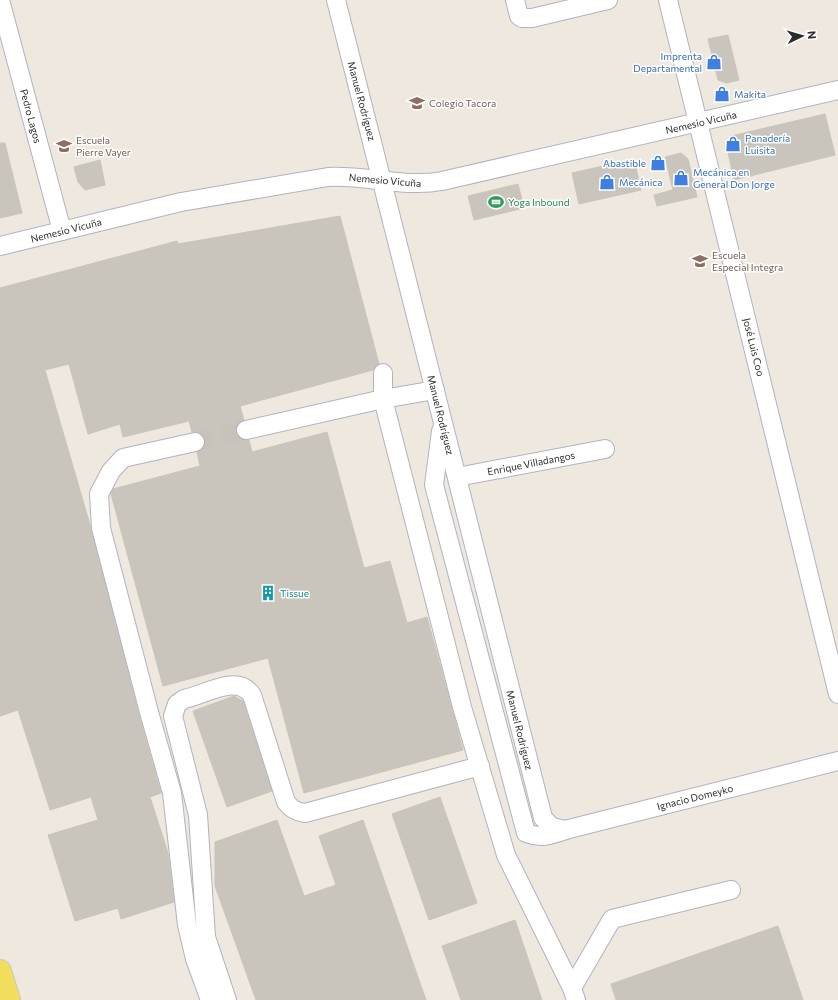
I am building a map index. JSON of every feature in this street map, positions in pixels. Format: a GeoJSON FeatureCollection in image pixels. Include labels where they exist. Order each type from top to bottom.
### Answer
{"type":"FeatureCollection","features":[{"type":"Feature","properties":{"kind":"main road"},"geometry":{"type":"LineString","coordinates":[[0,970],[9,1000]]}},
{"type":"Feature","properties":{"kind":"street","name":"Pedro Lagos"},"geometry":{"type":"LineString","coordinates":[[0,0],[62,231]]}},
{"type":"Feature","properties":{"kind":"street","name":"Manuel Rodríguez"},"geometry":{"type":"LineString","coordinates":[[336,0],[383,181],[540,812],[547,823],[552,827]]}},
{"type":"Feature","properties":{"kind":"street"},"geometry":{"type":"LineString","coordinates":[[515,0],[519,16],[522,18],[532,18],[608,0]]}},
{"type":"Feature","properties":{"kind":"street","name":"José Luis Coo"},"geometry":{"type":"LineString","coordinates":[[668,0],[838,694]]}},
{"type":"Feature","properties":{"kind":"street","name":"Nemesio Vicuña"},"geometry":{"type":"LineString","coordinates":[[0,246],[181,202],[328,177],[349,176],[411,184],[442,181],[838,90]]}},
{"type":"Feature","properties":{"kind":"street"},"geometry":{"type":"LineString","coordinates":[[383,373],[383,399],[462,707],[506,855],[574,994]]}},
{"type":"Feature","properties":{"kind":"street"},"geometry":{"type":"LineString","coordinates":[[246,430],[383,399],[435,390]]}},
{"type":"Feature","properties":{"kind":"street"},"geometry":{"type":"LineString","coordinates":[[442,420],[434,485],[526,833],[544,837],[572,829]]}},
{"type":"Feature","properties":{"kind":"street"},"geometry":{"type":"LineString","coordinates":[[195,442],[123,458],[111,471],[99,494],[101,528],[172,793],[187,925],[195,959],[210,1000]]}},
{"type":"Feature","properties":{"kind":"street","name":"Enrique Villadangos"},"geometry":{"type":"LineString","coordinates":[[457,477],[605,449]]}},
{"type":"Feature","properties":{"kind":"street"},"geometry":{"type":"LineString","coordinates":[[227,1000],[206,937],[198,815],[173,716],[177,704],[184,699],[234,684],[244,686],[249,690],[252,695],[286,802],[293,810],[298,812],[305,813],[480,766]]}},
{"type":"Feature","properties":{"kind":"street","name":"Ignacio Domeyko"},"geometry":{"type":"LineString","coordinates":[[552,827],[565,830],[572,829],[838,761]]}},
{"type":"Feature","properties":{"kind":"street"},"geometry":{"type":"LineString","coordinates":[[574,994],[612,919],[731,890]]}},
{"type":"Feature","properties":{"kind":"building"},"geometry":{"type":"Polygon","coordinates":[[[728,35],[739,80],[727,83],[718,80],[708,39],[728,35]]]}},
{"type":"Feature","properties":{"kind":"building"},"geometry":{"type":"Polygon","coordinates":[[[825,114],[835,155],[734,180],[726,143],[731,136],[825,114]]]}},
{"type":"Feature","properties":{"kind":"building"},"geometry":{"type":"Polygon","coordinates":[[[0,143],[5,143],[22,213],[0,218],[0,143]]]}},
{"type":"Feature","properties":{"kind":"building","name":"Mecánica en General Don Jorge"},"geometry":{"type":"Polygon","coordinates":[[[681,153],[688,159],[697,197],[657,206],[654,195],[673,190],[665,157],[681,153]]]}},
{"type":"Feature","properties":{"kind":"building","name":"Mecánica"},"geometry":{"type":"Polygon","coordinates":[[[634,159],[641,190],[579,204],[572,173],[634,159]]]}},
{"type":"Feature","properties":{"kind":"building"},"geometry":{"type":"Polygon","coordinates":[[[100,160],[105,185],[85,190],[78,182],[74,167],[100,160]]]}},
{"type":"Feature","properties":{"kind":"building","name":"Yoga Inbound"},"geometry":{"type":"Polygon","coordinates":[[[518,184],[524,208],[474,220],[468,196],[518,184]]]}},
{"type":"Feature","properties":{"kind":"building"},"geometry":{"type":"Polygon","coordinates":[[[340,216],[379,364],[373,370],[240,406],[244,420],[236,427],[236,433],[243,440],[249,440],[252,452],[327,432],[364,568],[390,561],[407,623],[427,617],[463,750],[304,793],[268,658],[163,686],[111,494],[113,489],[200,466],[197,452],[205,446],[205,439],[199,432],[192,432],[189,421],[123,437],[120,424],[88,434],[69,364],[45,370],[90,525],[139,715],[161,793],[150,797],[168,853],[174,902],[121,919],[118,908],[75,921],[48,835],[98,820],[91,797],[50,810],[18,710],[0,716],[0,288],[177,241],[178,244],[340,216]]]}},
{"type":"Feature","properties":{"kind":"building"},"geometry":{"type":"Polygon","coordinates":[[[234,696],[243,701],[272,791],[227,807],[193,711],[234,696]]]}},
{"type":"Feature","properties":{"kind":"building"},"geometry":{"type":"Polygon","coordinates":[[[440,797],[477,903],[429,920],[392,814],[440,797]]]}},
{"type":"Feature","properties":{"kind":"building"},"geometry":{"type":"Polygon","coordinates":[[[277,820],[304,896],[336,885],[319,836],[363,820],[426,1000],[256,1000],[215,886],[215,842],[277,820]]]}},
{"type":"Feature","properties":{"kind":"building"},"geometry":{"type":"Polygon","coordinates":[[[515,920],[542,1000],[461,1000],[442,946],[515,920]]]}},
{"type":"Feature","properties":{"kind":"building"},"geometry":{"type":"Polygon","coordinates":[[[778,926],[803,1000],[616,1000],[611,984],[778,926]]]}},
{"type":"Feature","properties":{"kind":"tunnel"},"geometry":{"type":"LineString","coordinates":[[195,442],[246,430]]}},
{"type":"Feature","properties":{"kind":"place","name":"Imprenta Departamental"},"geometry":{"type":"Point","coordinates":[714,62]}},
{"type":"Feature","properties":{"kind":"place","name":"Makita"},"geometry":{"type":"Point","coordinates":[722,94]}},
{"type":"Feature","properties":{"kind":"place","name":"Colegio Tacora"},"geometry":{"type":"Point","coordinates":[417,103]}},
{"type":"Feature","properties":{"kind":"place","name":"Panadería Luisita"},"geometry":{"type":"Point","coordinates":[733,144]}},
{"type":"Feature","properties":{"kind":"place","name":"Escuela Pierre Vayer"},"geometry":{"type":"Point","coordinates":[64,146]}},
{"type":"Feature","properties":{"kind":"place","name":"Abastible"},"geometry":{"type":"Point","coordinates":[658,163]}},
{"type":"Feature","properties":{"kind":"place","name":"Mecánica en General Don Jorge"},"geometry":{"type":"Point","coordinates":[681,178]}},
{"type":"Feature","properties":{"kind":"place","name":"Mecánica"},"geometry":{"type":"Point","coordinates":[607,182]}},
{"type":"Feature","properties":{"kind":"place","name":"Yoga Inbound"},"geometry":{"type":"Point","coordinates":[496,202]}},
{"type":"Feature","properties":{"kind":"place","name":"Escuela Especial Integra"},"geometry":{"type":"Point","coordinates":[700,261]}},
{"type":"Feature","properties":{"kind":"place","name":"Tissue"},"geometry":{"type":"Point","coordinates":[268,593]}}]}
